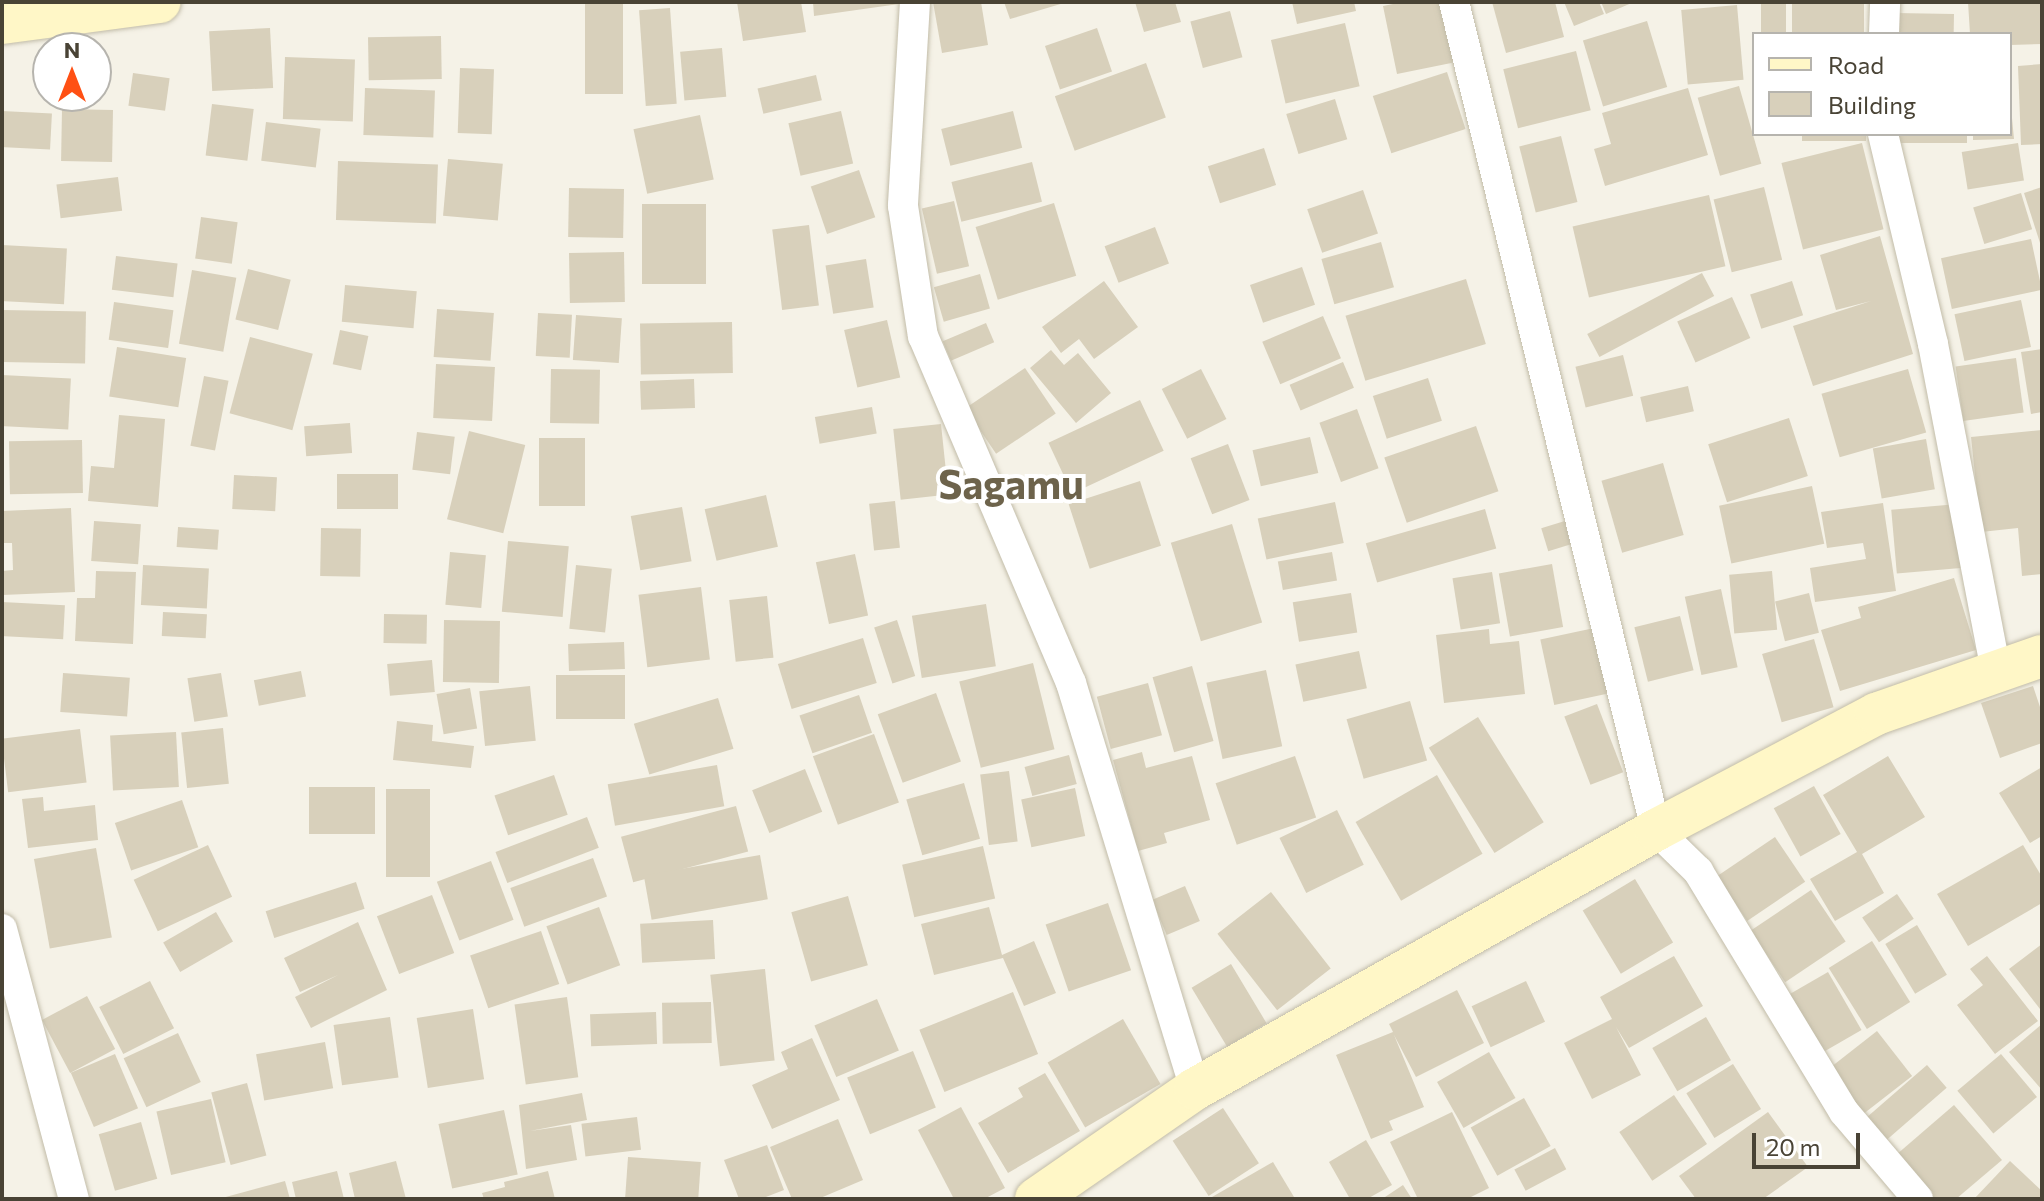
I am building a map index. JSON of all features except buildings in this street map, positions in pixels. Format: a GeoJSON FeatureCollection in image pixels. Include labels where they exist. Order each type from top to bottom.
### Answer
{"type":"FeatureCollection","features":[{"type":"Feature","properties":{"kind":"street"},"geometry":{"type":"LineString","coordinates":[[2,23],[160,2]]}},
{"type":"Feature","properties":{"kind":"street"},"geometry":{"type":"LineString","coordinates":[[915,2],[903,206],[923,336],[1071,683],[1195,1089]]}},
{"type":"Feature","properties":{"kind":"street"},"geometry":{"type":"LineString","coordinates":[[1454,2],[1656,830],[1698,871],[1844,1112],[1918,1199]]}},
{"type":"Feature","properties":{"kind":"street"},"geometry":{"type":"LineString","coordinates":[[1884,32],[1885,2]]}},
{"type":"Feature","properties":{"kind":"street"},"geometry":{"type":"LineString","coordinates":[[1883,136],[1933,344],[1996,670]]}},
{"type":"Feature","properties":{"kind":"street"},"geometry":{"type":"LineString","coordinates":[[1036,1199],[1195,1089],[1656,830],[1876,714],[2042,656]]}},
{"type":"Feature","properties":{"kind":"street"},"geometry":{"type":"LineString","coordinates":[[2,929],[74,1199]]}},
{"type":"Feature","properties":{"kind":"district","name":"Sagamu"},"geometry":{"type":"Point","coordinates":[1011,483]}}]}
